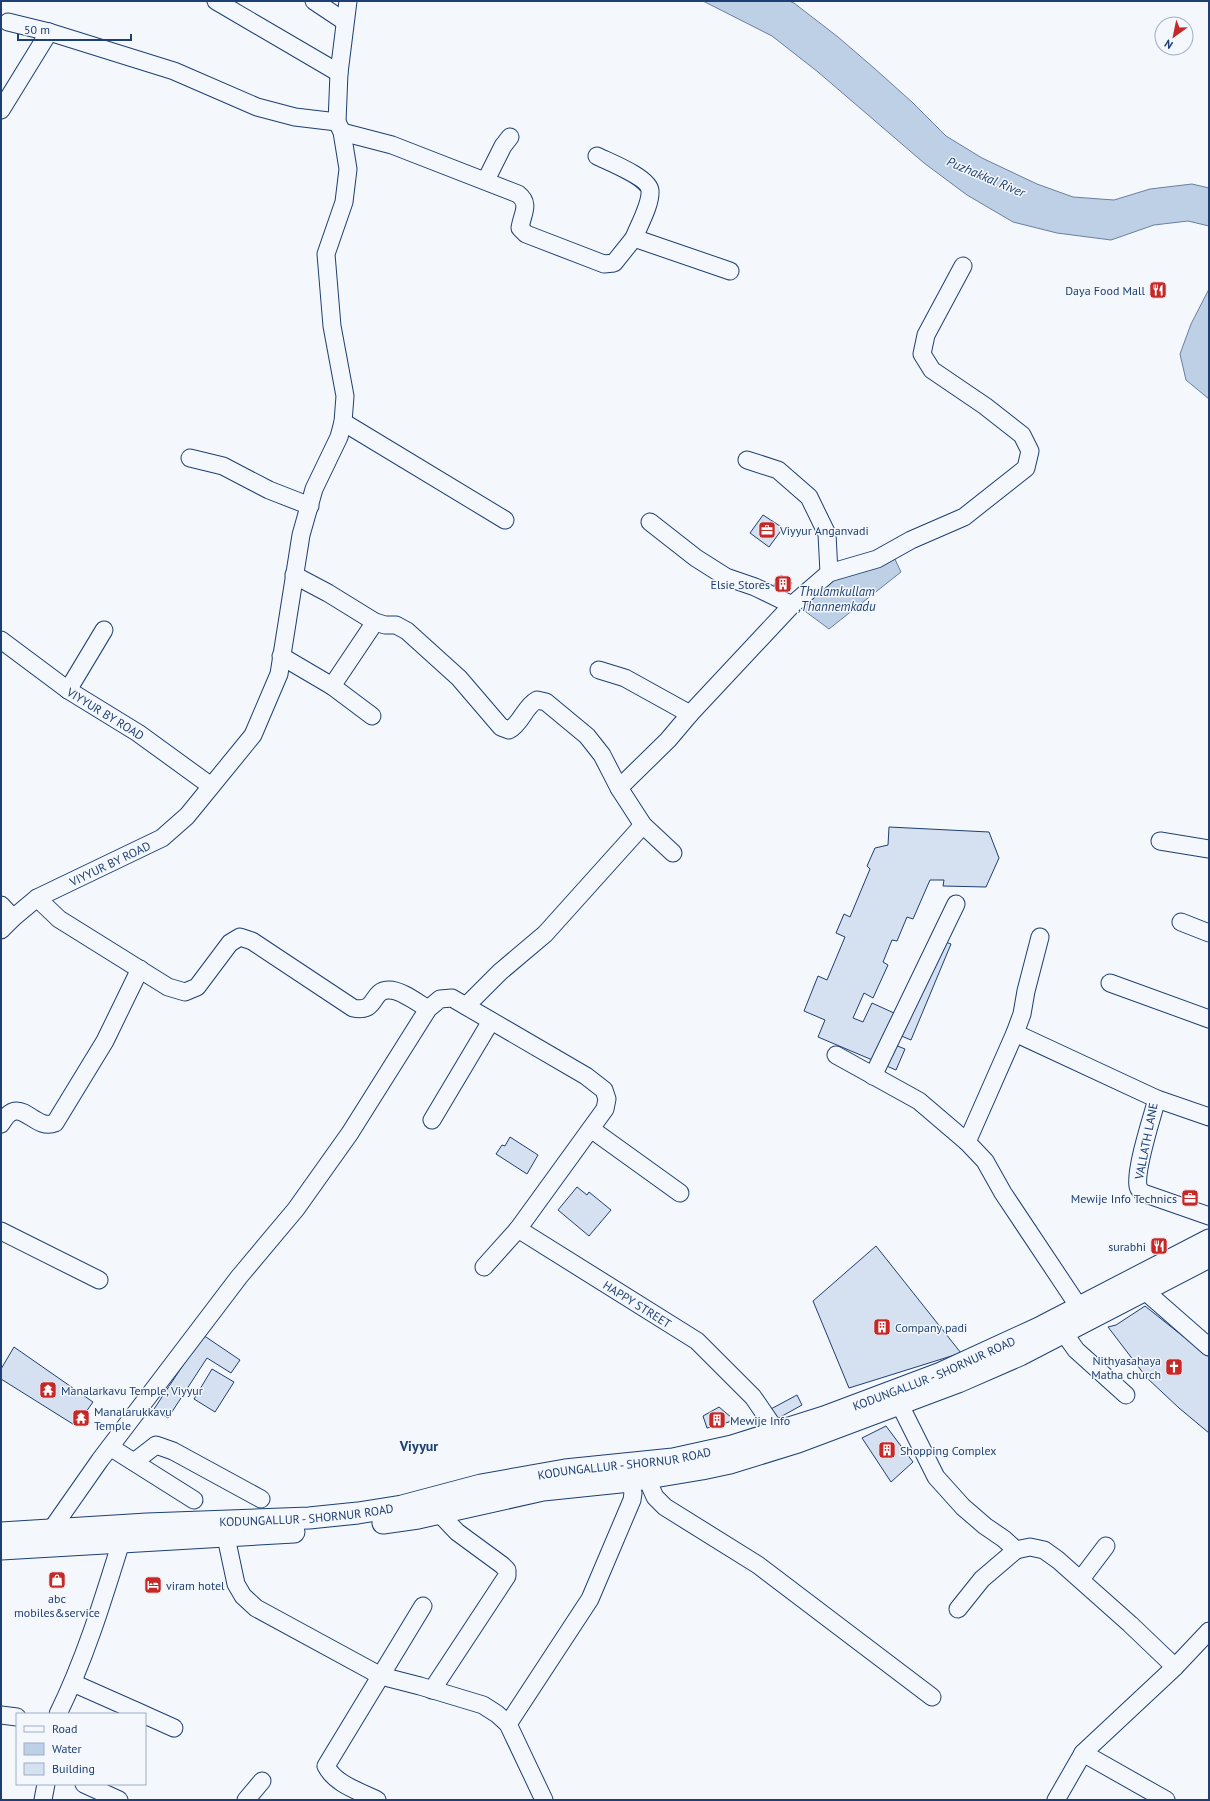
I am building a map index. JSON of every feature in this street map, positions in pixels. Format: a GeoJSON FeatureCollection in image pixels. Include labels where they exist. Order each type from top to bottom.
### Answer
{"type":"FeatureCollection","features":[{"type":"Feature","properties":{"kind":"main road","name":"KODUNGALLUR - SHORNUR ROAD"},"geometry":{"type":"LineString","coordinates":[[1,1533],[25,1539],[121,1542],[226,1537],[363,1527],[439,1513],[543,1490],[639,1480],[730,1463],[824,1417],[941,1373],[1039,1328],[1209,1240]]}},
{"type":"Feature","properties":{"kind":"main road","name":"KODUNGALLUR - SHORNUR ROAD"},"geometry":{"type":"LineString","coordinates":[[1,1549],[51,1530],[309,1518],[358,1513],[402,1506],[481,1485],[566,1470],[673,1459],[732,1446],[780,1439],[900,1405],[965,1379],[1020,1355],[1064,1333],[1209,1257]]}},
{"type":"Feature","properties":{"kind":"street"},"geometry":{"type":"LineString","coordinates":[[216,1],[338,73]]}},
{"type":"Feature","properties":{"kind":"street"},"geometry":{"type":"LineString","coordinates":[[314,1],[344,21]]}},
{"type":"Feature","properties":{"kind":"street","name":"VIYYUR BY ROAD"},"geometry":{"type":"LineString","coordinates":[[1,930],[37,898],[162,838],[187,816],[253,735],[279,674],[301,535],[314,489],[339,437],[343,422],[345,396],[332,326],[326,254],[344,202],[348,169],[339,127],[338,73],[344,21],[348,1]]}},
{"type":"Feature","properties":{"kind":"street"},"geometry":{"type":"LineString","coordinates":[[8,22],[49,32],[174,71],[257,107],[339,127],[486,180],[518,194],[525,199],[526,204],[520,228],[526,234],[604,264],[614,263],[634,238],[651,190],[648,183],[639,177],[597,156]]}},
{"type":"Feature","properties":{"kind":"street"},"geometry":{"type":"LineString","coordinates":[[1,110],[49,32]]}},
{"type":"Feature","properties":{"kind":"street"},"geometry":{"type":"LineString","coordinates":[[486,180],[503,146],[510,137]]}},
{"type":"Feature","properties":{"kind":"street"},"geometry":{"type":"LineString","coordinates":[[634,238],[730,271]]}},
{"type":"Feature","properties":{"kind":"street"},"geometry":{"type":"LineString","coordinates":[[619,788],[668,740],[690,714],[792,605],[829,573],[877,559],[911,540],[964,517],[1026,468],[1030,451],[1022,435],[985,406],[932,370],[922,354],[926,335],[964,266]]}},
{"type":"Feature","properties":{"kind":"street"},"geometry":{"type":"LineString","coordinates":[[343,422],[505,520]]}},
{"type":"Feature","properties":{"kind":"street"},"geometry":{"type":"LineString","coordinates":[[190,458],[223,466],[269,490],[310,506]]}},
{"type":"Feature","properties":{"kind":"street"},"geometry":{"type":"LineString","coordinates":[[746,460],[778,470],[810,497],[827,534],[829,573]]}},
{"type":"Feature","properties":{"kind":"street"},"geometry":{"type":"LineString","coordinates":[[650,522],[696,558],[726,577],[755,587],[792,605]]}},
{"type":"Feature","properties":{"kind":"street"},"geometry":{"type":"LineString","coordinates":[[294,575],[328,593],[375,622],[385,625],[396,625],[407,631],[459,678],[501,727],[509,730],[515,726],[530,704],[537,700],[546,702],[587,736],[602,755],[619,788],[643,825],[673,853]]}},
{"type":"Feature","properties":{"kind":"street"},"geometry":{"type":"LineString","coordinates":[[332,686],[375,622]]}},
{"type":"Feature","properties":{"kind":"street"},"geometry":{"type":"LineString","coordinates":[[68,690],[104,630]]}},
{"type":"Feature","properties":{"kind":"street","name":"VIYYUR BY ROAD"},"geometry":{"type":"LineString","coordinates":[[1,640],[68,690],[138,733],[211,786]]}},
{"type":"Feature","properties":{"kind":"street"},"geometry":{"type":"LineString","coordinates":[[281,656],[332,686],[372,716]]}},
{"type":"Feature","properties":{"kind":"street"},"geometry":{"type":"LineString","coordinates":[[599,670],[626,678],[690,714]]}},
{"type":"Feature","properties":{"kind":"street"},"geometry":{"type":"LineString","coordinates":[[466,1006],[500,972],[545,934],[643,825]]}},
{"type":"Feature","properties":{"kind":"street"},"geometry":{"type":"LineString","coordinates":[[1160,841],[1209,849]]}},
{"type":"Feature","properties":{"kind":"street"},"geometry":{"type":"LineString","coordinates":[[37,898],[59,919],[168,987],[185,992],[196,987],[230,943],[240,937],[252,941],[353,1008],[363,1010],[368,1007],[381,992],[389,990],[405,995],[428,1009]]}},
{"type":"Feature","properties":{"kind":"street"},"geometry":{"type":"LineString","coordinates":[[872,1076],[956,904]]}},
{"type":"Feature","properties":{"kind":"street"},"geometry":{"type":"LineString","coordinates":[[1,905],[13,918]]}},
{"type":"Feature","properties":{"kind":"street"},"geometry":{"type":"LineString","coordinates":[[1181,922],[1209,933]]}},
{"type":"Feature","properties":{"kind":"street"},"geometry":{"type":"LineString","coordinates":[[967,1142],[1022,1014],[1026,991],[1040,937]]}},
{"type":"Feature","properties":{"kind":"street"},"geometry":{"type":"LineString","coordinates":[[1,1124],[8,1113],[12,1111],[18,1111],[46,1124],[55,1123],[105,1041],[140,969]]}},
{"type":"Feature","properties":{"kind":"street"},"geometry":{"type":"LineString","coordinates":[[1110,983],[1209,1019]]}},
{"type":"Feature","properties":{"kind":"street"},"geometry":{"type":"LineString","coordinates":[[51,1530],[110,1447],[239,1277],[296,1209],[350,1133],[428,1009],[440,999],[452,998],[586,1076],[604,1090],[607,1099],[605,1109],[518,1229],[484,1267]]}},
{"type":"Feature","properties":{"kind":"street"},"geometry":{"type":"LineString","coordinates":[[432,1120],[491,1021]]}},
{"type":"Feature","properties":{"kind":"street","name":"VALLATH LANE"},"geometry":{"type":"LineString","coordinates":[[1015,1033],[1157,1099],[1138,1178],[1138,1188],[1143,1194],[1209,1216]]}},
{"type":"Feature","properties":{"kind":"street"},"geometry":{"type":"LineString","coordinates":[[836,1055],[919,1101],[967,1142],[985,1161],[1003,1193],[1079,1307]]}},
{"type":"Feature","properties":{"kind":"street"},"geometry":{"type":"LineString","coordinates":[[1157,1099],[1209,1118]]}},
{"type":"Feature","properties":{"kind":"street"},"geometry":{"type":"LineString","coordinates":[[591,1129],[680,1193]]}},
{"type":"Feature","properties":{"kind":"street","name":"HAPPY STREET"},"geometry":{"type":"LineString","coordinates":[[518,1229],[697,1341],[753,1397],[780,1439]]}},
{"type":"Feature","properties":{"kind":"street"},"geometry":{"type":"LineString","coordinates":[[1,1231],[99,1280]]}},
{"type":"Feature","properties":{"kind":"street"},"geometry":{"type":"LineString","coordinates":[[1145,1291],[1209,1348]]}},
{"type":"Feature","properties":{"kind":"street"},"geometry":{"type":"LineString","coordinates":[[1064,1333],[1076,1350],[1126,1395]]}},
{"type":"Feature","properties":{"kind":"street"},"geometry":{"type":"LineString","coordinates":[[900,1405],[936,1477],[962,1507],[1016,1550]]}},
{"type":"Feature","properties":{"kind":"street"},"geometry":{"type":"LineString","coordinates":[[134,1462],[156,1445],[173,1451],[261,1499]]}},
{"type":"Feature","properties":{"kind":"street"},"geometry":{"type":"LineString","coordinates":[[110,1447],[194,1500]]}},
{"type":"Feature","properties":{"kind":"street"},"geometry":{"type":"LineString","coordinates":[[508,1724],[590,1599],[639,1480],[665,1507],[758,1565],[932,1697]]}},
{"type":"Feature","properties":{"kind":"street"},"geometry":{"type":"LineString","coordinates":[[432,1690],[507,1576],[507,1570],[502,1565],[457,1532],[439,1513]]}},
{"type":"Feature","properties":{"kind":"street"},"geometry":{"type":"LineString","coordinates":[[226,1537],[236,1584],[243,1596],[256,1608],[381,1676],[483,1705],[497,1714],[508,1724],[544,1800]]}},
{"type":"Feature","properties":{"kind":"street"},"geometry":{"type":"LineString","coordinates":[[58,1713],[73,1683],[92,1634],[121,1542]]}},
{"type":"Feature","properties":{"kind":"street"},"geometry":{"type":"LineString","coordinates":[[1081,1579],[1106,1546]]}},
{"type":"Feature","properties":{"kind":"street"},"geometry":{"type":"LineString","coordinates":[[958,1609],[982,1579],[1016,1550],[1030,1547],[1044,1550],[1081,1579],[1175,1667]]}},
{"type":"Feature","properties":{"kind":"street"},"geometry":{"type":"LineString","coordinates":[[376,1800],[338,1780],[326,1766],[423,1606]]}},
{"type":"Feature","properties":{"kind":"street"},"geometry":{"type":"LineString","coordinates":[[1056,1800],[1083,1753],[1175,1667],[1209,1630]]}},
{"type":"Feature","properties":{"kind":"street"},"geometry":{"type":"LineString","coordinates":[[73,1683],[142,1713]]}},
{"type":"Feature","properties":{"kind":"street"},"geometry":{"type":"LineString","coordinates":[[1,1715],[16,1717]]}},
{"type":"Feature","properties":{"kind":"street"},"geometry":{"type":"LineString","coordinates":[[146,1715],[174,1728]]}},
{"type":"Feature","properties":{"kind":"street"},"geometry":{"type":"LineString","coordinates":[[1083,1753],[1162,1799]]}},
{"type":"Feature","properties":{"kind":"street"},"geometry":{"type":"LineString","coordinates":[[246,1800],[262,1781]]}},
{"type":"Feature","properties":{"kind":"street"},"geometry":{"type":"LineString","coordinates":[[43,1800],[46,1785]]}},
{"type":"Feature","properties":{"kind":"street"},"geometry":{"type":"LineString","coordinates":[[86,1785],[119,1800]]}},
{"type":"Feature","properties":{"kind":"water","name":"Puzhakkal River"},"geometry":{"type":"Polygon","coordinates":[[[703,1],[789,1],[794,3],[838,37],[874,68],[912,102],[946,136],[982,158],[1037,184],[1073,197],[1114,200],[1150,189],[1192,184],[1209,188],[1209,226],[1188,221],[1154,225],[1111,240],[1057,233],[1013,222],[967,195],[924,163],[818,72],[772,36],[703,1]]]}},
{"type":"Feature","properties":{"kind":"water"},"geometry":{"type":"Polygon","coordinates":[[[1209,289],[1209,399],[1186,380],[1180,354],[1191,324],[1209,289]]]}},
{"type":"Feature","properties":{"kind":"water","name":"Thulamkullam ,Thannemkadu"},"geometry":{"type":"Polygon","coordinates":[[[893,555],[901,572],[829,629],[798,606],[831,578],[893,555]]]}},
{"type":"Feature","properties":{"kind":"building","name":"Viyyur Anganvadi"},"geometry":{"type":"Polygon","coordinates":[[[763,515],[783,528],[769,547],[750,533],[763,515]]]}},
{"type":"Feature","properties":{"kind":"building","name":"Elsie Stores"},"geometry":{"type":"Polygon","coordinates":[[[781,575],[792,583],[784,593],[774,585],[781,575]]]}},
{"type":"Feature","properties":{"kind":"building"},"geometry":{"type":"Polygon","coordinates":[[[889,827],[989,832],[999,858],[986,887],[943,886],[944,880],[930,880],[913,919],[907,917],[897,941],[892,940],[883,962],[888,965],[873,998],[864,993],[853,1018],[863,1022],[872,1003],[894,1013],[938,939],[951,944],[911,1040],[899,1035],[895,1045],[905,1049],[896,1070],[818,1037],[825,1020],[804,1011],[818,976],[827,980],[845,937],[836,933],[844,914],[850,917],[870,869],[867,866],[875,848],[888,845],[889,827]]]}},
{"type":"Feature","properties":{"kind":"building"},"geometry":{"type":"Polygon","coordinates":[[[510,1137],[538,1155],[527,1174],[496,1154],[502,1145],[505,1146],[510,1137]]]}},
{"type":"Feature","properties":{"kind":"building"},"geometry":{"type":"Polygon","coordinates":[[[577,1187],[587,1195],[589,1192],[611,1210],[589,1236],[558,1210],[577,1187]]]}},
{"type":"Feature","properties":{"kind":"building","name":"Company padi"},"geometry":{"type":"Polygon","coordinates":[[[876,1246],[961,1353],[849,1388],[813,1301],[876,1246]]]}},
{"type":"Feature","properties":{"kind":"building","name":"Nithyasahaya Matha church"},"geometry":{"type":"Polygon","coordinates":[[[1145,1306],[1209,1357],[1209,1433],[1179,1408],[1147,1378],[1108,1327],[1116,1325],[1145,1306]]]}},
{"type":"Feature","properties":{"kind":"building"},"geometry":{"type":"Polygon","coordinates":[[[203,1335],[240,1360],[231,1373],[207,1358],[168,1418],[154,1409],[203,1335]]]}},
{"type":"Feature","properties":{"kind":"building","name":"Manalarkavu Temple, Viyyur"},"geometry":{"type":"Polygon","coordinates":[[[14,1347],[93,1402],[76,1426],[1,1379],[1,1369],[14,1347]]]}},
{"type":"Feature","properties":{"kind":"building"},"geometry":{"type":"Polygon","coordinates":[[[212,1369],[234,1382],[215,1412],[194,1399],[212,1369]]]}},
{"type":"Feature","properties":{"kind":"building"},"geometry":{"type":"Polygon","coordinates":[[[797,1395],[802,1405],[775,1420],[769,1410],[797,1395]]]}},
{"type":"Feature","properties":{"kind":"building","name":"Mewije Info"},"geometry":{"type":"Polygon","coordinates":[[[719,1407],[732,1418],[729,1422],[707,1428],[703,1416],[719,1407]]]}},
{"type":"Feature","properties":{"kind":"building","name":"Shopping Complex"},"geometry":{"type":"Polygon","coordinates":[[[886,1426],[913,1462],[891,1482],[862,1438],[886,1426]]]}},
{"type":"Feature","properties":{"kind":"place","name":"Daya Food Mall"},"geometry":{"type":"Point","coordinates":[1158,290]}},
{"type":"Feature","properties":{"kind":"place","name":"Viyyur Anganvadi"},"geometry":{"type":"Point","coordinates":[767,530]}},
{"type":"Feature","properties":{"kind":"place","name":"Elsie Stores"},"geometry":{"type":"Point","coordinates":[783,584]}},
{"type":"Feature","properties":{"kind":"place","name":"Mewije Info Technics"},"geometry":{"type":"Point","coordinates":[1190,1198]}},
{"type":"Feature","properties":{"kind":"place","name":"surabhi"},"geometry":{"type":"Point","coordinates":[1159,1246]}},
{"type":"Feature","properties":{"kind":"place","name":"Company padi"},"geometry":{"type":"Point","coordinates":[882,1327]}},
{"type":"Feature","properties":{"kind":"place","name":"Nithyasahaya Matha church"},"geometry":{"type":"Point","coordinates":[1174,1367]}},
{"type":"Feature","properties":{"kind":"place","name":"Manalarkavu Temple, Viyyur"},"geometry":{"type":"Point","coordinates":[48,1390]}},
{"type":"Feature","properties":{"kind":"place","name":"Manalarukkavu Temple"},"geometry":{"type":"Point","coordinates":[81,1418]}},
{"type":"Feature","properties":{"kind":"place","name":"Mewije Info"},"geometry":{"type":"Point","coordinates":[717,1420]}},
{"type":"Feature","properties":{"kind":"place","name":"Shopping Complex"},"geometry":{"type":"Point","coordinates":[887,1450]}},
{"type":"Feature","properties":{"kind":"place","name":"abc mobiles&service"},"geometry":{"type":"Point","coordinates":[57,1580]}},
{"type":"Feature","properties":{"kind":"place","name":"viram hotel"},"geometry":{"type":"Point","coordinates":[153,1585]}},
{"type":"Feature","properties":{"kind":"district","name":"Viyyur"},"geometry":{"type":"Point","coordinates":[419,1446]}}]}
